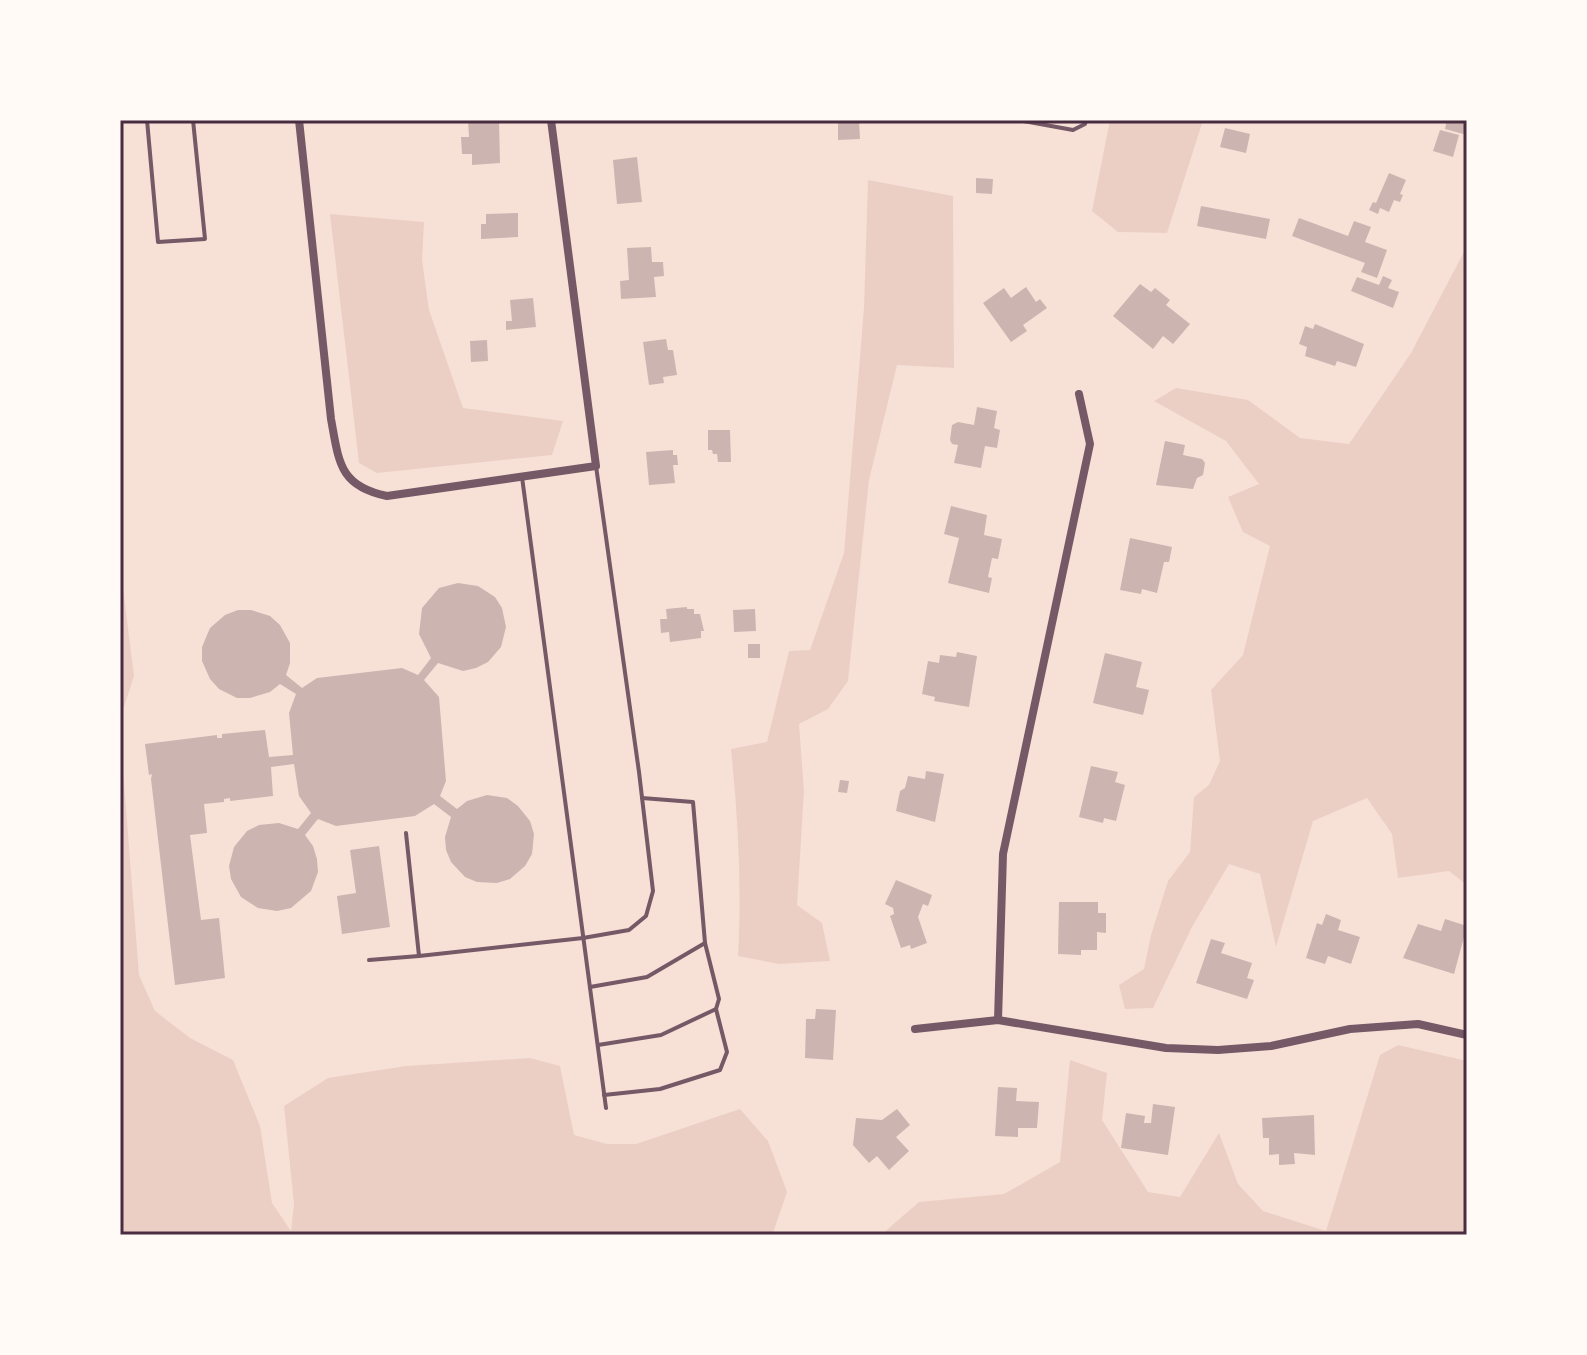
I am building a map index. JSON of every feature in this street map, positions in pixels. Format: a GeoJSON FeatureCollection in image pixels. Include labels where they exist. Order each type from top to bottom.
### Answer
{"type":"FeatureCollection","features":[{"type":"Feature","properties":{"kind":"street"},"geometry":{"type":"LineString","coordinates":[[299,120],[331,419],[340,466],[349,479],[366,492],[387,496],[596,466],[551,120]]}},
{"type":"Feature","properties":{"kind":"street"},"geometry":{"type":"LineString","coordinates":[[998,1020],[1003,854],[1090,444],[1079,394]]}},
{"type":"Feature","properties":{"kind":"street"},"geometry":{"type":"LineString","coordinates":[[915,1029],[998,1020],[1166,1048],[1218,1050],[1271,1046],[1350,1029],[1418,1024],[1467,1035]]}},
{"type":"Feature","properties":{"kind":"lane"},"geometry":{"type":"LineString","coordinates":[[147,120],[158,242],[205,239],[193,120]]}},
{"type":"Feature","properties":{"kind":"lane"},"geometry":{"type":"LineString","coordinates":[[1018,120],[1073,130],[1085,124],[1086,120]]}},
{"type":"Feature","properties":{"kind":"lane"},"geometry":{"type":"LineString","coordinates":[[369,960],[583,938],[629,930],[646,916],[653,891],[596,466]]}},
{"type":"Feature","properties":{"kind":"lane"},"geometry":{"type":"LineString","coordinates":[[522,477],[606,1108]]}},
{"type":"Feature","properties":{"kind":"lane"},"geometry":{"type":"LineString","coordinates":[[604,1095],[660,1089],[720,1070],[727,1052],[716,1009],[719,999],[705,943],[693,802],[642,798]]}},
{"type":"Feature","properties":{"kind":"lane"},"geometry":{"type":"LineString","coordinates":[[406,833],[419,956]]}},
{"type":"Feature","properties":{"kind":"lane"},"geometry":{"type":"LineString","coordinates":[[589,987],[647,977],[705,943]]}},
{"type":"Feature","properties":{"kind":"lane"},"geometry":{"type":"LineString","coordinates":[[597,1045],[661,1035],[716,1009]]}},
{"type":"Feature","properties":{"kind":"shaded area"},"geometry":{"type":"Polygon","coordinates":[[[1110,120],[1203,120],[1167,233],[1118,232],[1092,211],[1110,120]]]}},
{"type":"Feature","properties":{"kind":"shaded area"},"geometry":{"type":"Polygon","coordinates":[[[868,180],[953,196],[954,368],[897,365],[869,480],[848,681],[828,709],[799,724],[804,791],[797,905],[822,923],[830,961],[779,964],[738,956],[739,852],[731,749],[767,742],[789,651],[810,650],[844,553],[864,308],[868,180]]]}},
{"type":"Feature","properties":{"kind":"shaded area"},"geometry":{"type":"Polygon","coordinates":[[[330,214],[424,222],[422,260],[429,310],[463,408],[563,421],[552,455],[377,473],[359,463],[330,214]]]}},
{"type":"Feature","properties":{"kind":"shaded area"},"geometry":{"type":"Polygon","coordinates":[[[1467,246],[1467,885],[1449,871],[1398,878],[1392,834],[1367,798],[1313,821],[1276,947],[1260,874],[1229,864],[1192,927],[1153,1008],[1125,1009],[1119,985],[1144,969],[1168,881],[1190,852],[1194,797],[1209,785],[1220,761],[1211,690],[1243,655],[1270,546],[1243,532],[1228,497],[1259,484],[1226,441],[1154,401],[1176,388],[1248,400],[1300,438],[1349,444],[1411,353],[1467,246]]]}},
{"type":"Feature","properties":{"kind":"shaded area"},"geometry":{"type":"Polygon","coordinates":[[[120,564],[134,676],[120,719],[120,564]]]}},
{"type":"Feature","properties":{"kind":"shaded area"},"geometry":{"type":"Polygon","coordinates":[[[120,731],[139,975],[155,1011],[190,1038],[233,1060],[260,1126],[272,1203],[291,1231],[294,1204],[284,1106],[328,1078],[406,1066],[530,1058],[560,1066],[574,1135],[607,1144],[636,1144],[740,1109],[768,1141],[787,1192],[773,1233],[775,1235],[120,1235],[120,731]]]}},
{"type":"Feature","properties":{"kind":"shaded area"},"geometry":{"type":"Polygon","coordinates":[[[1398,1045],[1467,1061],[1467,1235],[881,1235],[919,1202],[1004,1194],[1060,1162],[1070,1060],[1107,1073],[1102,1120],[1148,1192],[1180,1197],[1219,1133],[1238,1184],[1263,1211],[1326,1231],[1380,1055],[1398,1045]]]}},
{"type":"Feature","properties":{"kind":"building"},"geometry":{"type":"Polygon","coordinates":[[[468,120],[499,120],[500,163],[472,165],[472,154],[462,154],[461,137],[469,137],[468,120]]]}},
{"type":"Feature","properties":{"kind":"building"},"geometry":{"type":"Polygon","coordinates":[[[838,120],[859,120],[860,139],[838,140],[838,120]]]}},
{"type":"Feature","properties":{"kind":"building"},"geometry":{"type":"Polygon","coordinates":[[[1447,120],[1467,120],[1467,135],[1445,129],[1447,120]]]}},
{"type":"Feature","properties":{"kind":"building"},"geometry":{"type":"Polygon","coordinates":[[[1225,128],[1250,134],[1246,153],[1220,147],[1225,128]]]}},
{"type":"Feature","properties":{"kind":"building"},"geometry":{"type":"Polygon","coordinates":[[[1440,130],[1459,135],[1453,157],[1433,151],[1440,130]]]}},
{"type":"Feature","properties":{"kind":"building"},"geometry":{"type":"Polygon","coordinates":[[[637,157],[642,202],[617,204],[613,160],[637,157]]]}},
{"type":"Feature","properties":{"kind":"building"},"geometry":{"type":"Polygon","coordinates":[[[1389,173],[1406,180],[1400,194],[1403,195],[1400,202],[1394,200],[1389,212],[1380,208],[1378,214],[1369,210],[1373,202],[1376,203],[1389,173]]]}},
{"type":"Feature","properties":{"kind":"building"},"geometry":{"type":"Polygon","coordinates":[[[976,178],[993,179],[992,194],[976,193],[976,178]]]}},
{"type":"Feature","properties":{"kind":"building"},"geometry":{"type":"Polygon","coordinates":[[[1201,206],[1270,219],[1266,239],[1197,226],[1201,206]]]}},
{"type":"Feature","properties":{"kind":"building"},"geometry":{"type":"Polygon","coordinates":[[[518,213],[518,237],[481,239],[481,224],[486,224],[486,214],[518,213]]]}},
{"type":"Feature","properties":{"kind":"building"},"geometry":{"type":"Polygon","coordinates":[[[1299,218],[1348,236],[1354,221],[1371,227],[1365,242],[1387,250],[1377,278],[1361,272],[1365,263],[1292,236],[1299,218]]]}},
{"type":"Feature","properties":{"kind":"building"},"geometry":{"type":"Polygon","coordinates":[[[651,247],[652,262],[663,262],[664,276],[654,277],[656,297],[621,299],[620,281],[629,280],[627,248],[651,247]]]}},
{"type":"Feature","properties":{"kind":"building"},"geometry":{"type":"Polygon","coordinates":[[[1383,276],[1392,280],[1388,288],[1399,292],[1393,308],[1351,291],[1357,277],[1379,285],[1383,276]]]}},
{"type":"Feature","properties":{"kind":"building"},"geometry":{"type":"Polygon","coordinates":[[[1140,284],[1151,292],[1155,288],[1170,300],[1166,305],[1190,324],[1173,344],[1163,336],[1153,349],[1113,316],[1140,284]]]}},
{"type":"Feature","properties":{"kind":"building"},"geometry":{"type":"Polygon","coordinates":[[[1026,287],[1036,302],[1040,299],[1047,308],[1023,325],[1027,331],[1011,342],[983,303],[1004,288],[1011,298],[1026,287]]]}},
{"type":"Feature","properties":{"kind":"building"},"geometry":{"type":"Polygon","coordinates":[[[533,298],[536,327],[506,330],[506,321],[512,321],[510,300],[533,298]]]}},
{"type":"Feature","properties":{"kind":"building"},"geometry":{"type":"Polygon","coordinates":[[[1315,324],[1364,344],[1356,367],[1337,361],[1335,366],[1305,356],[1307,347],[1299,344],[1305,326],[1313,329],[1315,324]]]}},
{"type":"Feature","properties":{"kind":"building"},"geometry":{"type":"Polygon","coordinates":[[[666,339],[668,350],[673,350],[677,375],[663,377],[664,383],[649,385],[643,342],[666,339]]]}},
{"type":"Feature","properties":{"kind":"building"},"geometry":{"type":"Polygon","coordinates":[[[487,340],[488,361],[471,362],[470,341],[487,340]]]}},
{"type":"Feature","properties":{"kind":"building"},"geometry":{"type":"Polygon","coordinates":[[[977,407],[997,411],[994,428],[1000,430],[997,448],[985,446],[981,468],[954,463],[958,445],[950,440],[952,425],[958,422],[974,425],[977,407]]]}},
{"type":"Feature","properties":{"kind":"building"},"geometry":{"type":"Polygon","coordinates":[[[708,430],[730,430],[731,462],[718,462],[717,454],[708,450],[708,430]]]}},
{"type":"Feature","properties":{"kind":"building"},"geometry":{"type":"Polygon","coordinates":[[[1165,441],[1185,445],[1183,455],[1202,459],[1205,463],[1203,475],[1197,478],[1193,489],[1156,485],[1165,441]]]}},
{"type":"Feature","properties":{"kind":"building"},"geometry":{"type":"Polygon","coordinates":[[[673,450],[678,465],[673,465],[675,483],[649,485],[646,452],[673,450]]]}},
{"type":"Feature","properties":{"kind":"building"},"geometry":{"type":"Polygon","coordinates":[[[951,506],[987,515],[984,535],[1002,539],[998,559],[992,558],[989,593],[948,583],[959,538],[944,534],[951,506]]]}},
{"type":"Feature","properties":{"kind":"building"},"geometry":{"type":"Polygon","coordinates":[[[1130,538],[1172,547],[1169,562],[1164,562],[1157,593],[1142,589],[1141,594],[1120,590],[1130,538]]]}},
{"type":"Feature","properties":{"kind":"building"},"geometry":{"type":"Polygon","coordinates":[[[458,583],[478,586],[495,597],[502,608],[506,627],[501,647],[488,662],[463,671],[438,663],[424,680],[439,697],[446,781],[440,796],[457,809],[467,801],[487,795],[507,798],[518,806],[530,821],[534,834],[532,854],[525,866],[510,879],[497,883],[477,882],[465,877],[451,862],[446,850],[445,837],[451,817],[434,804],[415,816],[336,826],[318,819],[305,835],[317,859],[318,872],[311,891],[291,908],[277,911],[258,908],[241,897],[231,879],[229,866],[234,847],[247,831],[259,825],[279,823],[298,829],[311,813],[299,796],[294,764],[271,767],[273,796],[230,801],[230,798],[224,799],[224,802],[204,804],[207,833],[190,835],[201,920],[219,918],[225,978],[175,985],[152,774],[149,775],[145,744],[217,735],[217,738],[222,738],[222,734],[265,730],[269,757],[293,755],[289,713],[296,694],[280,684],[270,692],[250,698],[237,698],[219,689],[210,679],[202,661],[202,647],[210,628],[225,615],[238,610],[270,616],[280,625],[290,643],[290,663],[286,675],[302,688],[317,678],[402,668],[418,675],[431,658],[419,634],[422,608],[439,588],[458,583]]]}},
{"type":"Feature","properties":{"kind":"building"},"geometry":{"type":"Polygon","coordinates":[[[666,609],[694,609],[694,614],[700,614],[704,631],[701,631],[701,638],[670,642],[669,632],[661,633],[660,619],[667,619],[666,609]]]}},
{"type":"Feature","properties":{"kind":"building"},"geometry":{"type":"Polygon","coordinates":[[[755,609],[756,631],[734,632],[733,610],[755,609]]]}},
{"type":"Feature","properties":{"kind":"building"},"geometry":{"type":"Polygon","coordinates":[[[748,644],[760,644],[760,658],[748,658],[748,644]]]}},
{"type":"Feature","properties":{"kind":"building"},"geometry":{"type":"Polygon","coordinates":[[[957,652],[977,656],[969,707],[934,701],[935,697],[922,694],[928,661],[939,663],[940,655],[956,657],[957,652]]]}},
{"type":"Feature","properties":{"kind":"building"},"geometry":{"type":"Polygon","coordinates":[[[1105,653],[1142,662],[1136,687],[1149,690],[1143,715],[1093,703],[1105,653]]]}},
{"type":"Feature","properties":{"kind":"building"},"geometry":{"type":"Polygon","coordinates":[[[1091,766],[1118,772],[1115,782],[1125,785],[1116,821],[1104,818],[1103,823],[1079,817],[1091,766]]]}},
{"type":"Feature","properties":{"kind":"building"},"geometry":{"type":"Polygon","coordinates":[[[926,771],[944,774],[935,822],[896,811],[900,791],[905,788],[908,776],[925,779],[926,771]]]}},
{"type":"Feature","properties":{"kind":"building"},"geometry":{"type":"Polygon","coordinates":[[[840,780],[849,781],[847,793],[838,792],[840,780]]]}},
{"type":"Feature","properties":{"kind":"building"},"geometry":{"type":"Polygon","coordinates":[[[379,846],[390,927],[342,934],[337,896],[356,893],[350,850],[379,846]]]}},
{"type":"Feature","properties":{"kind":"building"},"geometry":{"type":"Polygon","coordinates":[[[896,880],[932,895],[928,906],[923,904],[918,917],[927,943],[911,949],[910,945],[901,948],[890,916],[894,914],[893,908],[885,904],[896,880]]]}},
{"type":"Feature","properties":{"kind":"building"},"geometry":{"type":"Polygon","coordinates":[[[1059,902],[1098,902],[1098,913],[1106,913],[1106,933],[1097,932],[1097,950],[1081,950],[1081,955],[1058,954],[1059,902]]]}},
{"type":"Feature","properties":{"kind":"building"},"geometry":{"type":"Polygon","coordinates":[[[1326,914],[1341,920],[1338,930],[1360,937],[1351,964],[1328,956],[1325,964],[1306,958],[1317,923],[1322,925],[1326,914]]]}},
{"type":"Feature","properties":{"kind":"building"},"geometry":{"type":"Polygon","coordinates":[[[1445,919],[1467,926],[1454,974],[1403,958],[1418,924],[1441,931],[1445,919]]]}},
{"type":"Feature","properties":{"kind":"building"},"geometry":{"type":"Polygon","coordinates":[[[1211,939],[1225,943],[1221,953],[1252,963],[1247,978],[1254,980],[1247,999],[1196,983],[1211,939]]]}},
{"type":"Feature","properties":{"kind":"building"},"geometry":{"type":"Polygon","coordinates":[[[816,1009],[836,1010],[833,1060],[805,1058],[806,1019],[815,1019],[816,1009]]]}},
{"type":"Feature","properties":{"kind":"building"},"geometry":{"type":"Polygon","coordinates":[[[998,1087],[1017,1088],[1016,1101],[1039,1102],[1037,1128],[1018,1128],[1018,1137],[995,1136],[998,1087]]]}},
{"type":"Feature","properties":{"kind":"building"},"geometry":{"type":"Polygon","coordinates":[[[1153,1104],[1175,1107],[1168,1155],[1121,1148],[1126,1113],[1145,1116],[1144,1123],[1151,1123],[1153,1104]]]}},
{"type":"Feature","properties":{"kind":"building"},"geometry":{"type":"Polygon","coordinates":[[[897,1109],[910,1125],[896,1137],[909,1151],[889,1170],[877,1156],[869,1163],[853,1145],[856,1118],[882,1120],[897,1109]]]}},
{"type":"Feature","properties":{"kind":"building"},"geometry":{"type":"Polygon","coordinates":[[[1314,1115],[1315,1155],[1294,1153],[1295,1164],[1279,1165],[1279,1154],[1269,1155],[1269,1138],[1263,1138],[1262,1118],[1314,1115]]]}}]}
